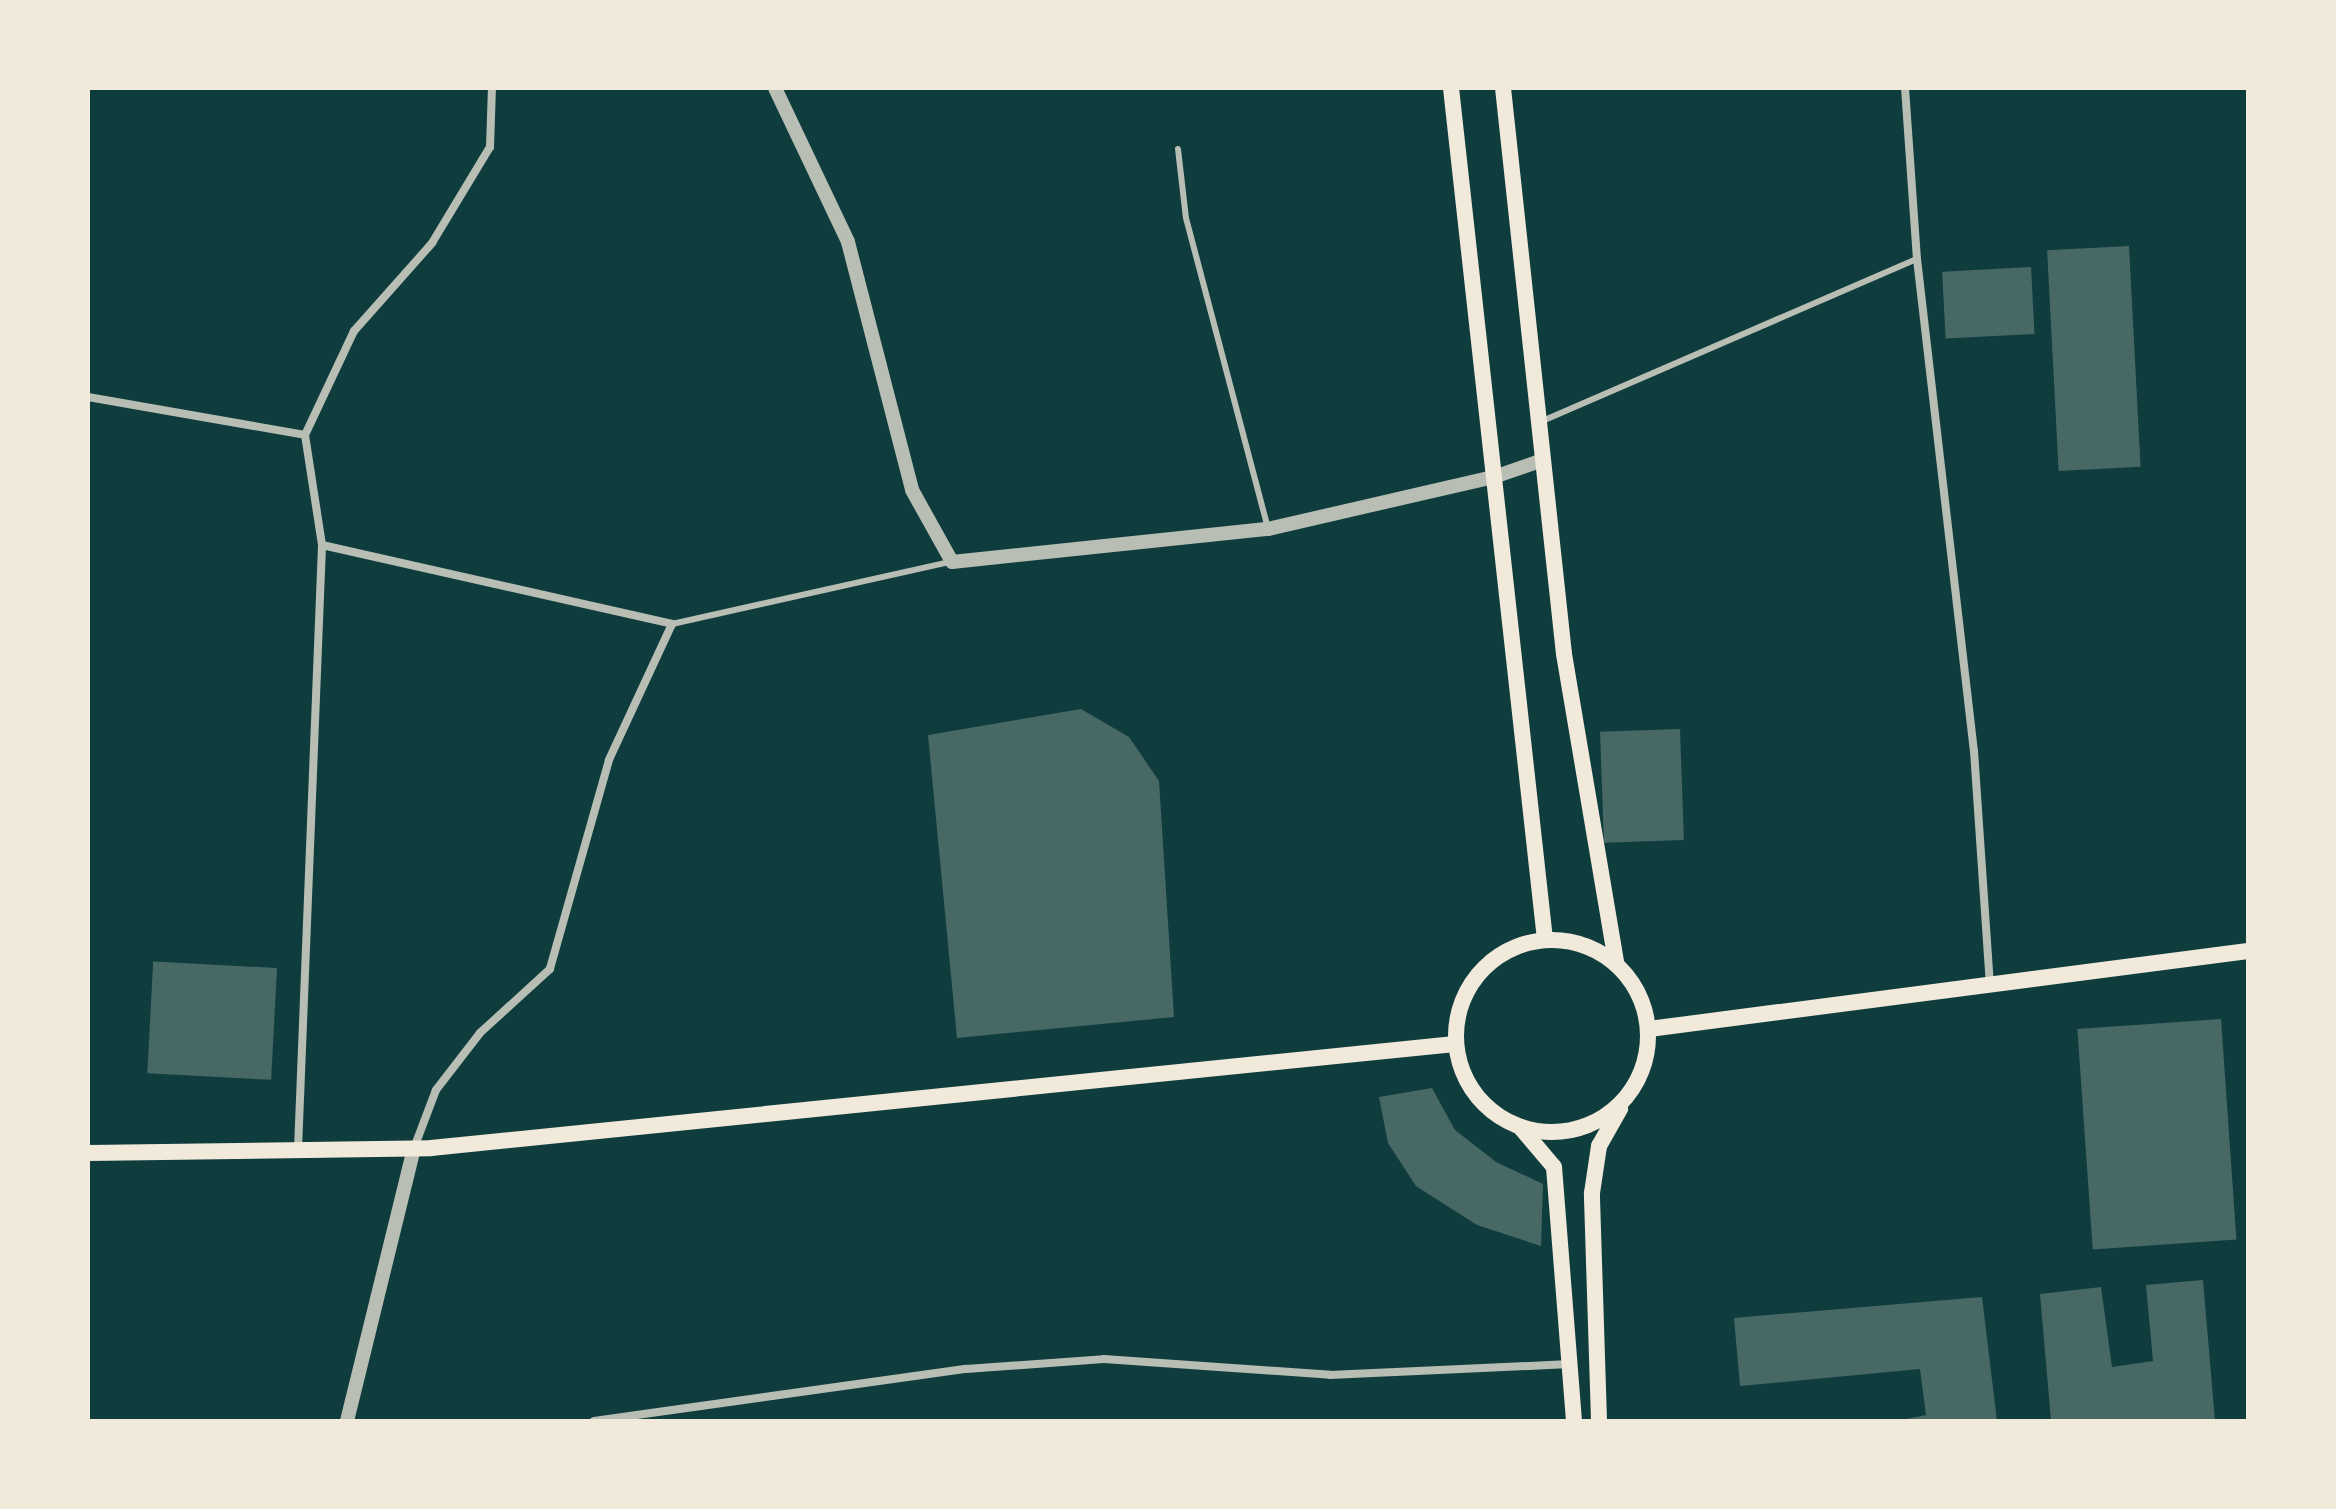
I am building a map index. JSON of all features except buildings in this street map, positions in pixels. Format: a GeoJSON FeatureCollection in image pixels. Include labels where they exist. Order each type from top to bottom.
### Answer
{"type":"FeatureCollection","features":[{"type":"Feature","properties":{"kind":"main road"},"geometry":{"type":"LineString","coordinates":[[1451,88],[1545,939]]}},
{"type":"Feature","properties":{"kind":"main road"},"geometry":{"type":"LineString","coordinates":[[1503,88],[1564,654],[1616,962]]}},
{"type":"Feature","properties":{"kind":"main road"},"geometry":{"type":"LineString","coordinates":[[1574,1421],[1554,1167],[1521,1128],[1489,1110],[1465,1080],[1455,1044],[1460,1006],[1479,973],[1508,949],[1545,939],[1583,944],[1616,962],[1639,992],[1649,1029],[1644,1066],[1599,1146],[1592,1193],[1599,1421]]}},
{"type":"Feature","properties":{"kind":"main road"},"geometry":{"type":"LineString","coordinates":[[1649,1029],[2248,951]]}},
{"type":"Feature","properties":{"kind":"main road"},"geometry":{"type":"LineString","coordinates":[[88,1153],[414,1148],[1455,1044]]}},
{"type":"Feature","properties":{"kind":"main road"},"geometry":{"type":"LineString","coordinates":[[1521,1128],[1559,1133],[1596,1123],[1625,1099]]}},
{"type":"Feature","properties":{"kind":"street"},"geometry":{"type":"LineString","coordinates":[[298,1150],[322,545],[305,435],[354,331],[432,243],[490,147],[492,88]]}},
{"type":"Feature","properties":{"kind":"street"},"geometry":{"type":"LineString","coordinates":[[775,88],[848,242],[912,490],[952,562],[1268,529],[1494,477],[1543,460]]}},
{"type":"Feature","properties":{"kind":"street"},"geometry":{"type":"LineString","coordinates":[[1905,88],[1917,259],[1974,751],[1990,984]]}},
{"type":"Feature","properties":{"kind":"street"},"geometry":{"type":"LineString","coordinates":[[88,397],[305,435]]}},
{"type":"Feature","properties":{"kind":"street"},"geometry":{"type":"LineString","coordinates":[[322,545],[672,624],[609,760],[550,969],[480,1033],[436,1090],[414,1148],[347,1421]]}},
{"type":"Feature","properties":{"kind":"street"},"geometry":{"type":"LineString","coordinates":[[594,1421],[966,1369],[1104,1359],[1330,1375],[1571,1364]]}},
{"type":"Feature","properties":{"kind":"lane"},"geometry":{"type":"LineString","coordinates":[[1178,149],[1186,218],[1268,529]]}},
{"type":"Feature","properties":{"kind":"lane"},"geometry":{"type":"LineString","coordinates":[[1540,422],[1917,259]]}},
{"type":"Feature","properties":{"kind":"lane"},"geometry":{"type":"LineString","coordinates":[[672,624],[952,562]]}}]}
